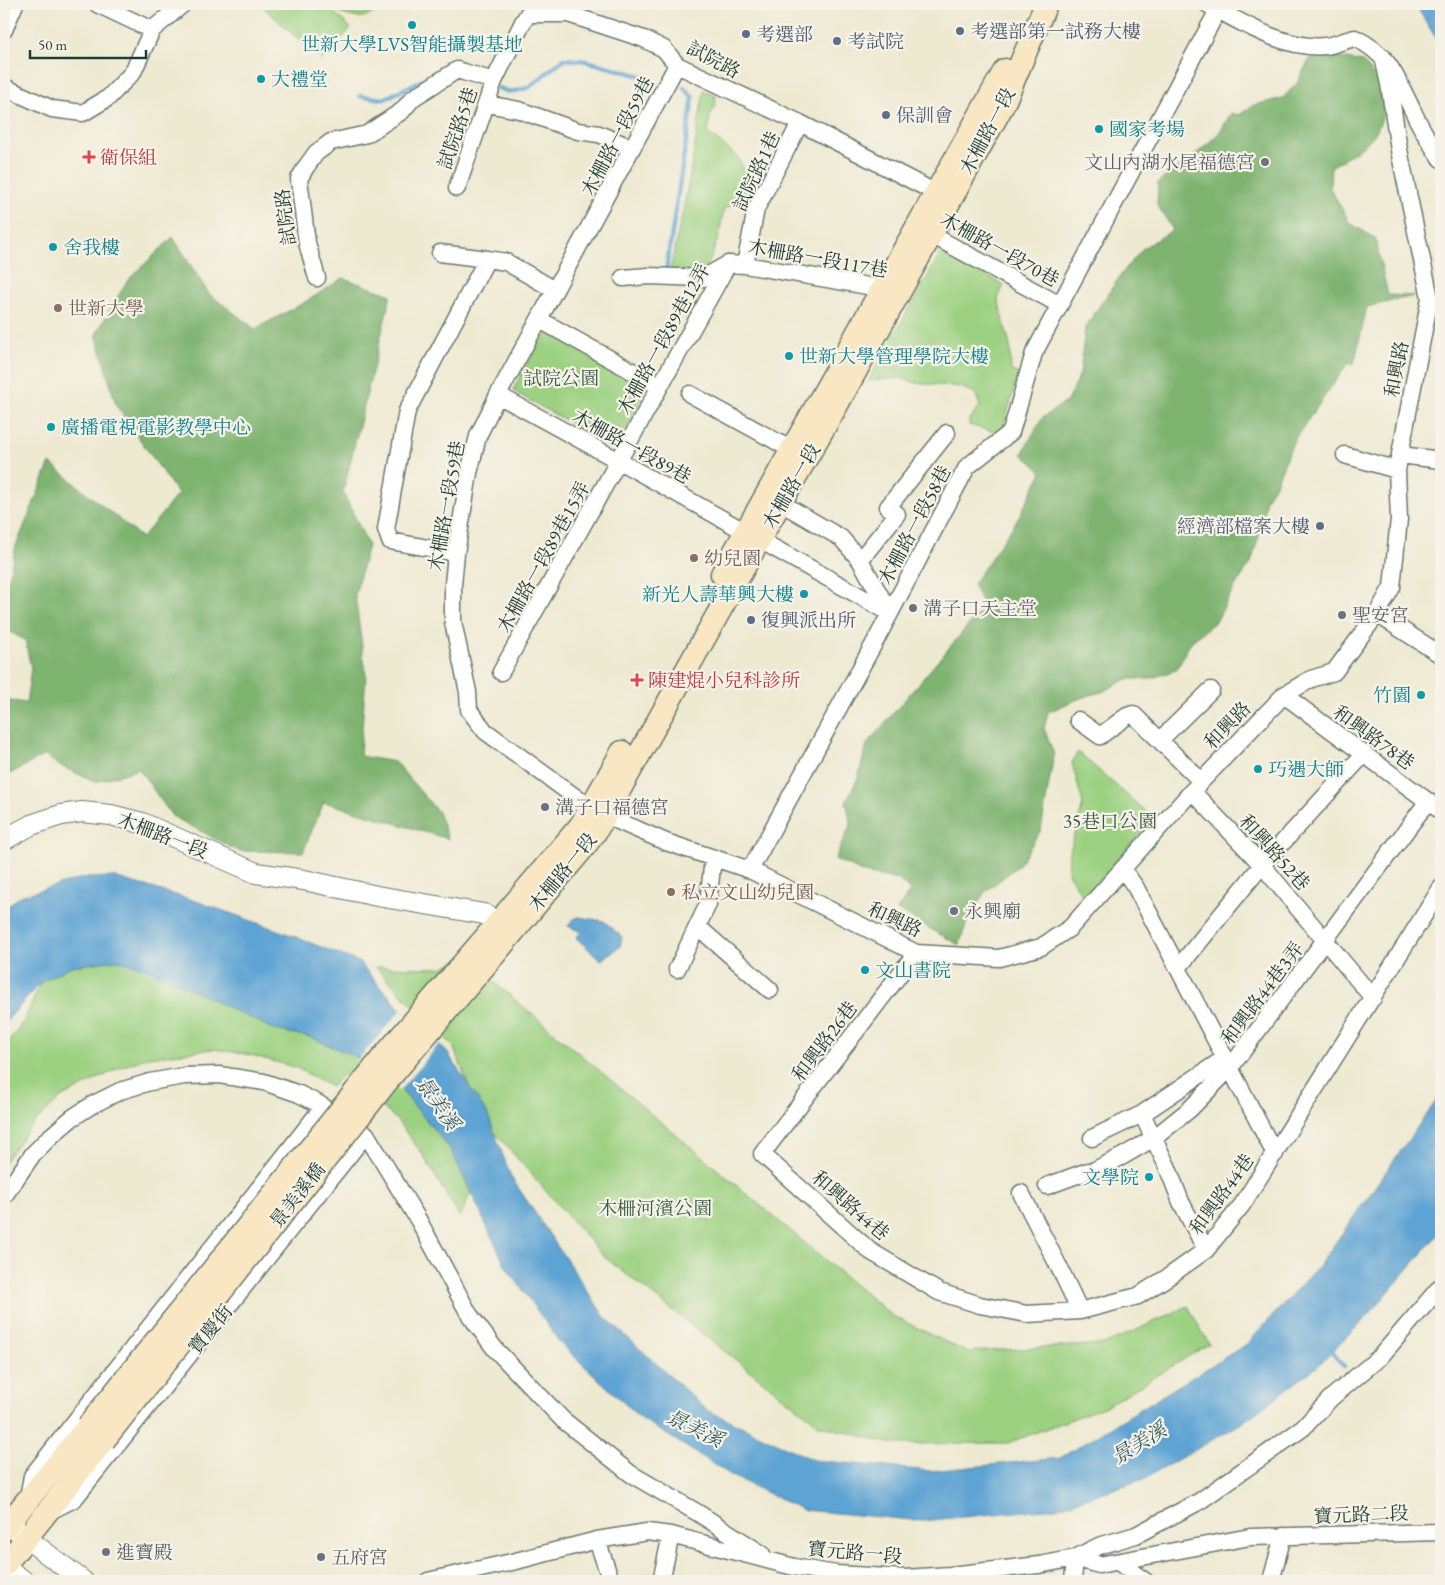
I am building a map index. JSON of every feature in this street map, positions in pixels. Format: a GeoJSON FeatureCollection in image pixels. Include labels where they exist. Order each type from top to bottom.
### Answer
{"type":"FeatureCollection","features":[{"type":"Feature","properties":{"kind":"main road","name":"木柵路一段"},"geometry":{"type":"LineString","coordinates":[[753,536],[781,503],[891,290],[943,196],[1023,37],[1037,4]]}},
{"type":"Feature","properties":{"kind":"main road","name":"木柵路一段"},"geometry":{"type":"LineString","coordinates":[[943,196],[1003,105],[1046,4]]}},
{"type":"Feature","properties":{"kind":"main road","name":"木柵路一段"},"geometry":{"type":"LineString","coordinates":[[505,927],[581,825],[599,810],[753,536],[792,450],[891,290]]}},
{"type":"Feature","properties":{"kind":"main road","name":"景美溪橋"},"geometry":{"type":"LineString","coordinates":[[96,1433],[380,1062],[487,949],[505,927]]}},
{"type":"Feature","properties":{"kind":"main road","name":"寶慶街"},"geometry":{"type":"LineString","coordinates":[[4,1566],[26,1538],[37,1508],[96,1433]]}},
{"type":"Feature","properties":{"kind":"main road","name":"寶慶街"},"geometry":{"type":"LineString","coordinates":[[6,1526],[37,1508]]}},
{"type":"Feature","properties":{"kind":"street"},"geometry":{"type":"LineString","coordinates":[[4,30],[15,4]]}},
{"type":"Feature","properties":{"kind":"street"},"geometry":{"type":"LineString","coordinates":[[100,4],[152,30]]}},
{"type":"Feature","properties":{"kind":"street"},"geometry":{"type":"LineString","coordinates":[[4,87],[52,109],[83,113],[108,98],[133,72],[152,30],[183,4]]}},
{"type":"Feature","properties":{"kind":"street"},"geometry":{"type":"LineString","coordinates":[[1213,7],[1250,26],[1295,45],[1325,46],[1355,38],[1369,44],[1383,57],[1441,159]]}},
{"type":"Feature","properties":{"kind":"street","name":"木柵路一段70巷"},"geometry":{"type":"LineString","coordinates":[[924,230],[1060,305],[1213,7]]}},
{"type":"Feature","properties":{"kind":"street","name":"試院路"},"geometry":{"type":"LineString","coordinates":[[317,278],[307,243],[299,179],[316,153],[331,142],[367,134],[402,111],[413,98],[457,70],[494,81],[528,14],[568,14],[644,39],[664,49],[677,65],[800,123],[943,196]]}},
{"type":"Feature","properties":{"kind":"street","name":"和興路"},"geometry":{"type":"LineString","coordinates":[[599,810],[618,821],[666,842],[750,870],[916,953],[998,958],[1041,947],[1070,928],[1197,786],[1284,696],[1311,679],[1334,672],[1377,614],[1392,587],[1398,519],[1398,463],[1430,298],[1399,150],[1383,57]]}},
{"type":"Feature","properties":{"kind":"street","name":"木柵路一段59巷"},"geometry":{"type":"LineString","coordinates":[[599,810],[512,753],[485,731],[469,710],[468,692],[453,622],[452,585],[456,553],[478,436],[498,395],[677,65]]}},
{"type":"Feature","properties":{"kind":"street","name":"試院路5巷"},"geometry":{"type":"LineString","coordinates":[[457,188],[494,81]]}},
{"type":"Feature","properties":{"kind":"street"},"geometry":{"type":"LineString","coordinates":[[487,104],[519,110],[578,131],[598,134],[632,148]]}},
{"type":"Feature","properties":{"kind":"street","name":"試院路1巷"},"geometry":{"type":"LineString","coordinates":[[745,265],[756,209],[800,123]]}},
{"type":"Feature","properties":{"kind":"street"},"geometry":{"type":"LineString","coordinates":[[440,253],[506,262],[555,290]]}},
{"type":"Feature","properties":{"kind":"street"},"geometry":{"type":"LineString","coordinates":[[456,553],[390,541],[386,529],[407,411],[487,259]]}},
{"type":"Feature","properties":{"kind":"street"},"geometry":{"type":"LineString","coordinates":[[624,278],[648,276],[703,278],[728,264]]}},
{"type":"Feature","properties":{"kind":"street","name":"木柵路一段117巷"},"geometry":{"type":"LineString","coordinates":[[728,264],[745,265],[891,290]]}},
{"type":"Feature","properties":{"kind":"street","name":"木柵路一段89巷12弄"},"geometry":{"type":"LineString","coordinates":[[619,461],[728,264]]}},
{"type":"Feature","properties":{"kind":"street","name":"木柵路一段58巷"},"geometry":{"type":"LineString","coordinates":[[750,870],[967,467],[1011,432],[1034,353],[1060,305]]}},
{"type":"Feature","properties":{"kind":"street"},"geometry":{"type":"LineString","coordinates":[[540,320],[659,386]]}},
{"type":"Feature","properties":{"kind":"street"},"geometry":{"type":"LineString","coordinates":[[690,394],[792,450]]}},
{"type":"Feature","properties":{"kind":"street","name":"木柵路一段89巷"},"geometry":{"type":"LineString","coordinates":[[498,395],[753,536]]}},
{"type":"Feature","properties":{"kind":"street","name":"木柵路一段58巷"},"geometry":{"type":"LineString","coordinates":[[890,613],[860,560],[897,514],[888,507],[946,432]]}},
{"type":"Feature","properties":{"kind":"street"},"geometry":{"type":"LineString","coordinates":[[1345,455],[1398,463],[1441,460]]}},
{"type":"Feature","properties":{"kind":"street","name":"木柵路一段89巷15弄"},"geometry":{"type":"LineString","coordinates":[[501,672],[619,461]]}},
{"type":"Feature","properties":{"kind":"street"},"geometry":{"type":"LineString","coordinates":[[781,503],[841,538],[860,560]]}},
{"type":"Feature","properties":{"kind":"street","name":"木柵路一段58巷"},"geometry":{"type":"LineString","coordinates":[[753,536],[890,613]]}},
{"type":"Feature","properties":{"kind":"street"},"geometry":{"type":"LineString","coordinates":[[1377,614],[1441,655]]}},
{"type":"Feature","properties":{"kind":"street"},"geometry":{"type":"LineString","coordinates":[[1160,740],[1212,690]]}},
{"type":"Feature","properties":{"kind":"street","name":"和興路78巷"},"geometry":{"type":"LineString","coordinates":[[1284,696],[1441,811]]}},
{"type":"Feature","properties":{"kind":"street","name":"和興路52巷"},"geometry":{"type":"LineString","coordinates":[[1078,720],[1100,736],[1127,716],[1133,714],[1160,740],[1373,998]]}},
{"type":"Feature","properties":{"kind":"street"},"geometry":{"type":"LineString","coordinates":[[1178,968],[1262,865],[1364,754]]}},
{"type":"Feature","properties":{"kind":"street"},"geometry":{"type":"LineString","coordinates":[[1325,941],[1428,801]]}},
{"type":"Feature","properties":{"kind":"street","name":"木柵路一段"},"geometry":{"type":"LineString","coordinates":[[4,840],[31,826],[61,814],[82,812],[111,815],[142,823],[256,873],[304,880],[377,896],[477,912],[484,914],[505,927]]}},
{"type":"Feature","properties":{"kind":"street"},"geometry":{"type":"LineString","coordinates":[[677,969],[708,904],[713,858]]}},
{"type":"Feature","properties":{"kind":"street","name":"和興路44巷"},"geometry":{"type":"LineString","coordinates":[[762,1154],[870,1251],[939,1292],[980,1305],[1026,1314],[1080,1311],[1138,1296],[1206,1250],[1242,1205],[1275,1154],[1136,888],[1123,870]]}},
{"type":"Feature","properties":{"kind":"street"},"geometry":{"type":"LineString","coordinates":[[1275,1154],[1441,888]]}},
{"type":"Feature","properties":{"kind":"street"},"geometry":{"type":"LineString","coordinates":[[698,927],[770,990]]}},
{"type":"Feature","properties":{"kind":"street","name":"和興路44巷3弄"},"geometry":{"type":"LineString","coordinates":[[1227,1063],[1325,941]]}},
{"type":"Feature","properties":{"kind":"street","name":"和興路26巷"},"geometry":{"type":"LineString","coordinates":[[762,1154],[916,953]]}},
{"type":"Feature","properties":{"kind":"street"},"geometry":{"type":"LineString","coordinates":[[1092,1138],[1142,1114],[1227,1063]]}},
{"type":"Feature","properties":{"kind":"street"},"geometry":{"type":"LineString","coordinates":[[1047,1186],[1089,1172],[1123,1156],[1154,1138],[1190,1108],[1227,1063]]}},
{"type":"Feature","properties":{"kind":"street"},"geometry":{"type":"LineString","coordinates":[[4,1196],[33,1154],[72,1118],[92,1105],[120,1091],[150,1082],[184,1076],[219,1075],[242,1078],[280,1087],[323,1106],[366,1134],[419,1221],[469,1314],[495,1349],[563,1420],[631,1474],[698,1513],[773,1561]]}},
{"type":"Feature","properties":{"kind":"street","name":"寶慶街"},"geometry":{"type":"LineString","coordinates":[[323,1106],[32,1476],[37,1508],[74,1499],[366,1134]]}},
{"type":"Feature","properties":{"kind":"street"},"geometry":{"type":"LineString","coordinates":[[1142,1114],[1167,1166],[1181,1202],[1206,1250]]}},
{"type":"Feature","properties":{"kind":"street"},"geometry":{"type":"LineString","coordinates":[[1021,1193],[1080,1311]]}},
{"type":"Feature","properties":{"kind":"street"},"geometry":{"type":"LineString","coordinates":[[1073,1581],[1075,1558],[1099,1546],[1136,1535],[1200,1501],[1303,1428],[1331,1398],[1380,1357],[1441,1286]]}},
{"type":"Feature","properties":{"kind":"street"},"geometry":{"type":"LineString","coordinates":[[6,1526],[26,1538],[83,1581]]}},
{"type":"Feature","properties":{"kind":"street","name":"寶元路一段"},"geometry":{"type":"LineString","coordinates":[[428,1581],[596,1540],[647,1532],[773,1561],[834,1578],[904,1580],[949,1578],[1075,1558],[1099,1565],[1250,1537],[1283,1536]]}},
{"type":"Feature","properties":{"kind":"street","name":"寶元路二段"},"geometry":{"type":"LineString","coordinates":[[1283,1536],[1441,1532]]}},
{"type":"Feature","properties":{"kind":"street"},"geometry":{"type":"LineString","coordinates":[[661,1581],[671,1536]]}},
{"type":"Feature","properties":{"kind":"street"},"geometry":{"type":"LineString","coordinates":[[1271,1581],[1283,1536]]}},
{"type":"Feature","properties":{"kind":"street"},"geometry":{"type":"LineString","coordinates":[[596,1540],[611,1581]]}},
{"type":"Feature","properties":{"kind":"street"},"geometry":{"type":"LineString","coordinates":[[1118,1562],[1145,1581]]}},
{"type":"Feature","properties":{"kind":"street"},"geometry":{"type":"LineString","coordinates":[[1035,1581],[1039,1565]]}},
{"type":"Feature","properties":{"kind":"street"},"geometry":{"type":"LineString","coordinates":[[4,1566],[24,1581]]}},
{"type":"Feature","properties":{"kind":"green space"},"geometry":{"type":"Polygon","coordinates":[[[264,4],[386,4],[364,17],[351,17],[327,6],[351,28],[322,61],[262,6],[264,4]]]}},
{"type":"Feature","properties":{"kind":"green space"},"geometry":{"type":"Polygon","coordinates":[[[1313,53],[1363,62],[1386,91],[1382,116],[1377,130],[1363,146],[1331,167],[1330,188],[1350,223],[1375,238],[1388,295],[1414,296],[1367,307],[1354,364],[1348,363],[1294,440],[1276,483],[1266,499],[1259,536],[1251,563],[1234,588],[1217,620],[1191,642],[1176,670],[1149,679],[1127,679],[1102,692],[1083,697],[1048,712],[1044,728],[1054,754],[1041,830],[1019,865],[985,892],[969,916],[959,945],[897,910],[910,891],[899,880],[864,873],[835,859],[851,824],[846,802],[858,778],[867,744],[984,607],[973,584],[1016,522],[1042,472],[1022,454],[1042,418],[1067,401],[1080,374],[1085,327],[1123,272],[1143,248],[1173,230],[1157,205],[1158,182],[1192,158],[1219,133],[1231,113],[1239,115],[1254,105],[1283,98],[1297,83],[1313,53]]]}},
{"type":"Feature","properties":{"kind":"green space"},"geometry":{"type":"Polygon","coordinates":[[[704,90],[716,96],[715,107],[710,116],[708,133],[738,157],[755,192],[752,197],[724,208],[718,241],[706,265],[696,270],[670,271],[689,181],[704,90]]]}},
{"type":"Feature","properties":{"kind":"green space"},"geometry":{"type":"Polygon","coordinates":[[[173,237],[209,294],[255,329],[307,301],[343,278],[391,295],[343,492],[368,545],[355,595],[366,675],[360,756],[395,762],[438,812],[448,839],[324,802],[303,852],[238,851],[172,816],[139,769],[96,782],[58,765],[45,755],[4,777],[4,700],[26,703],[31,668],[25,640],[4,629],[4,598],[16,546],[50,463],[142,538],[178,494],[116,405],[96,334],[127,281],[173,237]]]}},
{"type":"Feature","properties":{"kind":"green space"},"geometry":{"type":"Polygon","coordinates":[[[942,251],[1004,285],[998,299],[1010,346],[1011,371],[1019,373],[1001,434],[969,425],[969,421],[980,406],[975,393],[960,387],[917,383],[899,378],[868,381],[942,251]]]}},
{"type":"Feature","properties":{"kind":"green space","name":"試院公園"},"geometry":{"type":"Polygon","coordinates":[[[548,331],[644,386],[646,392],[615,448],[515,392],[514,388],[544,333],[548,331]]]}},
{"type":"Feature","properties":{"kind":"green space","name":"35巷口公園"},"geometry":{"type":"Polygon","coordinates":[[[1078,752],[1153,818],[1084,898],[1068,873],[1069,855],[1083,804],[1072,763],[1078,752]]]}},
{"type":"Feature","properties":{"kind":"green space","name":"木柵河濱公園"},"geometry":{"type":"Polygon","coordinates":[[[464,957],[891,1315],[966,1352],[1106,1344],[1188,1306],[1209,1344],[1106,1406],[1008,1443],[893,1444],[819,1425],[603,1256],[481,1117],[453,1046],[375,967],[441,968],[464,957]]]}},
{"type":"Feature","properties":{"kind":"green space"},"geometry":{"type":"Polygon","coordinates":[[[118,960],[149,969],[275,1030],[310,1037],[384,1069],[451,1150],[471,1192],[460,1218],[421,1152],[395,1118],[343,1074],[331,1087],[297,1068],[251,1055],[213,1049],[149,1057],[121,1067],[62,1097],[30,1127],[4,1162],[4,1049],[25,1019],[41,982],[71,966],[118,960]]]}},
{"type":"Feature","properties":{"kind":"water"},"geometry":{"type":"Polygon","coordinates":[[[1415,4],[1441,4],[1441,45],[1440,45],[1415,4]]]}},
{"type":"Feature","properties":{"kind":"water","name":"景美溪"},"geometry":{"type":"Polygon","coordinates":[[[114,877],[196,901],[359,962],[401,1010],[447,1052],[488,1115],[511,1177],[604,1316],[707,1410],[813,1460],[930,1471],[1060,1458],[1247,1344],[1321,1263],[1441,1094],[1441,1231],[1366,1318],[1318,1366],[1242,1423],[1144,1479],[1056,1508],[922,1521],[803,1510],[734,1477],[639,1417],[560,1343],[505,1265],[451,1150],[384,1069],[310,1037],[275,1030],[149,969],[118,960],[71,966],[41,982],[4,1024],[4,909],[20,896],[83,878],[114,877]]]}},
{"type":"Feature","properties":{"kind":"water"},"geometry":{"type":"Polygon","coordinates":[[[579,917],[604,921],[622,937],[620,947],[601,960],[576,938],[581,932],[568,926],[573,919],[579,917]]]}},
{"type":"Feature","properties":{"kind":"pier"},"geometry":{"type":"Polygon","coordinates":[[[403,1008],[440,1043],[399,1091],[382,1071],[358,1060],[403,1008]]]}},
{"type":"Feature","properties":{"kind":"waterway"},"geometry":{"type":"LineString","coordinates":[[498,88],[510,92],[528,88],[564,59],[586,61],[649,78]]}},
{"type":"Feature","properties":{"kind":"waterway"},"geometry":{"type":"LineString","coordinates":[[360,96],[384,99],[450,66]]}},
{"type":"Feature","properties":{"kind":"waterway"},"geometry":{"type":"LineString","coordinates":[[666,271],[693,97],[684,88]]}},
{"type":"Feature","properties":{"kind":"waterway"},"geometry":{"type":"LineString","coordinates":[[1328,1348],[1344,1366]]}},
{"type":"Feature","properties":{"kind":"place","name":"世新大學LVS智能攝製基地"},"geometry":{"type":"Point","coordinates":[412,25]}},
{"type":"Feature","properties":{"kind":"place","name":"考選部第一試務大樓"},"geometry":{"type":"Point","coordinates":[960,31]}},
{"type":"Feature","properties":{"kind":"place","name":"考選部"},"geometry":{"type":"Point","coordinates":[746,34]}},
{"type":"Feature","properties":{"kind":"place","name":"考試院"},"geometry":{"type":"Point","coordinates":[837,41]}},
{"type":"Feature","properties":{"kind":"place","name":"大禮堂"},"geometry":{"type":"Point","coordinates":[261,79]}},
{"type":"Feature","properties":{"kind":"place","name":"保訓會"},"geometry":{"type":"Point","coordinates":[886,115]}},
{"type":"Feature","properties":{"kind":"place","name":"國家考場"},"geometry":{"type":"Point","coordinates":[1099,129]}},
{"type":"Feature","properties":{"kind":"place","name":"衛保組"},"geometry":{"type":"Point","coordinates":[89,157]}},
{"type":"Feature","properties":{"kind":"place","name":"文山內湖水尾福德宮"},"geometry":{"type":"Point","coordinates":[1265,162]}},
{"type":"Feature","properties":{"kind":"place","name":"舍我樓"},"geometry":{"type":"Point","coordinates":[53,247]}},
{"type":"Feature","properties":{"kind":"place","name":"世新大學"},"geometry":{"type":"Point","coordinates":[58,308]}},
{"type":"Feature","properties":{"kind":"place","name":"世新大學管理學院大樓"},"geometry":{"type":"Point","coordinates":[789,356]}},
{"type":"Feature","properties":{"kind":"place","name":"廣播電視電影教學中心"},"geometry":{"type":"Point","coordinates":[51,427]}},
{"type":"Feature","properties":{"kind":"place","name":"經濟部檔案大樓"},"geometry":{"type":"Point","coordinates":[1320,526]}},
{"type":"Feature","properties":{"kind":"place","name":"幼兒園"},"geometry":{"type":"Point","coordinates":[694,558]}},
{"type":"Feature","properties":{"kind":"place","name":"新光人壽華興大樓"},"geometry":{"type":"Point","coordinates":[804,594]}},
{"type":"Feature","properties":{"kind":"place","name":"溝子口天主堂"},"geometry":{"type":"Point","coordinates":[913,608]}},
{"type":"Feature","properties":{"kind":"place","name":"聖安宮"},"geometry":{"type":"Point","coordinates":[1342,615]}},
{"type":"Feature","properties":{"kind":"place","name":"復興派出所"},"geometry":{"type":"Point","coordinates":[751,620]}},
{"type":"Feature","properties":{"kind":"place","name":"陳建焜小兒科診所"},"geometry":{"type":"Point","coordinates":[637,680]}},
{"type":"Feature","properties":{"kind":"place","name":"竹園"},"geometry":{"type":"Point","coordinates":[1421,695]}},
{"type":"Feature","properties":{"kind":"place","name":"巧遇大師"},"geometry":{"type":"Point","coordinates":[1258,769]}},
{"type":"Feature","properties":{"kind":"place","name":"溝子口福德宮"},"geometry":{"type":"Point","coordinates":[545,807]}},
{"type":"Feature","properties":{"kind":"place","name":"私立文山幼兒園"},"geometry":{"type":"Point","coordinates":[671,892]}},
{"type":"Feature","properties":{"kind":"place","name":"永興廟"},"geometry":{"type":"Point","coordinates":[954,911]}},
{"type":"Feature","properties":{"kind":"place","name":"文山書院"},"geometry":{"type":"Point","coordinates":[865,970]}},
{"type":"Feature","properties":{"kind":"place","name":"文學院"},"geometry":{"type":"Point","coordinates":[1149,1177]}},
{"type":"Feature","properties":{"kind":"place","name":"進寶殿"},"geometry":{"type":"Point","coordinates":[106,1552]}},
{"type":"Feature","properties":{"kind":"place","name":"五府宮"},"geometry":{"type":"Point","coordinates":[321,1557]}}]}
